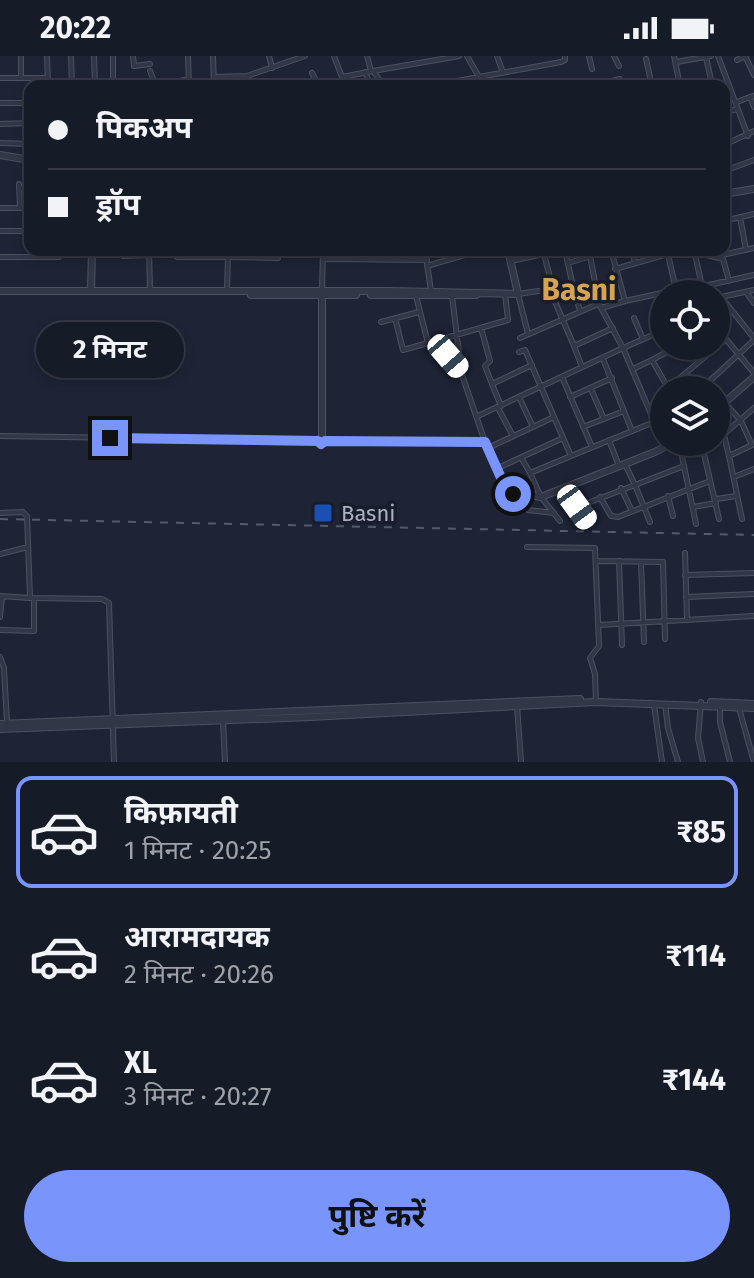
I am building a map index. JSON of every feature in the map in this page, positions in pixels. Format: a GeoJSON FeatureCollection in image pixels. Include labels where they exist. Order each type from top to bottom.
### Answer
{"type":"FeatureCollection","features":[{"type":"Feature","properties":{"kind":"street"},"geometry":{"type":"LineString","coordinates":[[21,56],[21,78]]}},
{"type":"Feature","properties":{"kind":"street"},"geometry":{"type":"LineString","coordinates":[[0,78],[48,78],[47,56]]}},
{"type":"Feature","properties":{"kind":"street"},"geometry":{"type":"LineString","coordinates":[[71,56],[72,80]]}},
{"type":"Feature","properties":{"kind":"street"},"geometry":{"type":"LineString","coordinates":[[94,56],[95,80]]}},
{"type":"Feature","properties":{"kind":"street"},"geometry":{"type":"LineString","coordinates":[[113,56],[113,80]]}},
{"type":"Feature","properties":{"kind":"street"},"geometry":{"type":"LineString","coordinates":[[133,56],[134,66],[150,64]]}},
{"type":"Feature","properties":{"kind":"street"},"geometry":{"type":"LineString","coordinates":[[188,56],[188,80]]}},
{"type":"Feature","properties":{"kind":"street"},"geometry":{"type":"LineString","coordinates":[[213,56],[214,77],[239,76],[305,56]]}},
{"type":"Feature","properties":{"kind":"street"},"geometry":{"type":"LineString","coordinates":[[269,56],[272,68]]}},
{"type":"Feature","properties":{"kind":"street"},"geometry":{"type":"LineString","coordinates":[[334,56],[343,80]]}},
{"type":"Feature","properties":{"kind":"street"},"geometry":{"type":"LineString","coordinates":[[367,56],[371,80]]}},
{"type":"Feature","properties":{"kind":"street"},"geometry":{"type":"LineString","coordinates":[[342,77],[459,56]]}},
{"type":"Feature","properties":{"kind":"street"},"geometry":{"type":"LineString","coordinates":[[467,56],[479,77]]}},
{"type":"Feature","properties":{"kind":"street"},"geometry":{"type":"LineString","coordinates":[[497,56],[503,73]]}},
{"type":"Feature","properties":{"kind":"street"},"geometry":{"type":"LineString","coordinates":[[467,80],[561,62],[565,56]]}},
{"type":"Feature","properties":{"kind":"street"},"geometry":{"type":"LineString","coordinates":[[589,56],[592,69]]}},
{"type":"Feature","properties":{"kind":"street"},"geometry":{"type":"LineString","coordinates":[[614,56],[619,66]]}},
{"type":"Feature","properties":{"kind":"street"},"geometry":{"type":"LineString","coordinates":[[718,56],[727,80]]}},
{"type":"Feature","properties":{"kind":"street"},"geometry":{"type":"LineString","coordinates":[[737,60],[745,56],[754,75]]}},
{"type":"Feature","properties":{"kind":"street"},"geometry":{"type":"LineString","coordinates":[[680,80],[675,59],[708,57],[707,80]]}},
{"type":"Feature","properties":{"kind":"street"},"geometry":{"type":"LineString","coordinates":[[646,59],[651,80]]}},
{"type":"Feature","properties":{"kind":"street"},"geometry":{"type":"LineString","coordinates":[[150,71],[154,80]]}},
{"type":"Feature","properties":{"kind":"street"},"geometry":{"type":"LineString","coordinates":[[370,71],[378,80]]}},
{"type":"Feature","properties":{"kind":"street"},"geometry":{"type":"LineString","coordinates":[[312,73],[316,80]]}},
{"type":"Feature","properties":{"kind":"street"},"geometry":{"type":"LineString","coordinates":[[239,76],[240,80]]}},
{"type":"Feature","properties":{"kind":"street"},"geometry":{"type":"LineString","coordinates":[[716,80],[726,77]]}},
{"type":"Feature","properties":{"kind":"street"},"geometry":{"type":"LineString","coordinates":[[730,87],[748,136]]}},
{"type":"Feature","properties":{"kind":"street"},"geometry":{"type":"LineString","coordinates":[[736,102],[752,97],[754,107]]}},
{"type":"Feature","properties":{"kind":"street"},"geometry":{"type":"LineString","coordinates":[[0,103],[24,103]]}},
{"type":"Feature","properties":{"kind":"street"},"geometry":{"type":"LineString","coordinates":[[730,111],[738,109]]}},
{"type":"Feature","properties":{"kind":"street"},"geometry":{"type":"LineString","coordinates":[[0,124],[24,123]]}},
{"type":"Feature","properties":{"kind":"street"},"geometry":{"type":"LineString","coordinates":[[730,143],[754,131]]}},
{"type":"Feature","properties":{"kind":"street"},"geometry":{"type":"LineString","coordinates":[[0,143],[24,144]]}},
{"type":"Feature","properties":{"kind":"street"},"geometry":{"type":"LineString","coordinates":[[0,155],[24,159]]}},
{"type":"Feature","properties":{"kind":"street"},"geometry":{"type":"LineString","coordinates":[[730,169],[754,160]]}},
{"type":"Feature","properties":{"kind":"street"},"geometry":{"type":"LineString","coordinates":[[20,208],[20,186],[24,188]]}},
{"type":"Feature","properties":{"kind":"street"},"geometry":{"type":"LineString","coordinates":[[730,192],[754,189]]}},
{"type":"Feature","properties":{"kind":"street"},"geometry":{"type":"LineString","coordinates":[[0,208],[24,208]]}},
{"type":"Feature","properties":{"kind":"street"},"geometry":{"type":"LineString","coordinates":[[730,220],[754,214]]}},
{"type":"Feature","properties":{"kind":"street"},"geometry":{"type":"LineString","coordinates":[[740,217],[746,250]]}},
{"type":"Feature","properties":{"kind":"street"},"geometry":{"type":"LineString","coordinates":[[0,231],[24,231]]}},
{"type":"Feature","properties":{"kind":"street"},"geometry":{"type":"LineString","coordinates":[[730,253],[754,248]]}},
{"type":"Feature","properties":{"kind":"street"},"geometry":{"type":"LineString","coordinates":[[0,257],[59,256]]}},
{"type":"Feature","properties":{"kind":"street"},"geometry":{"type":"LineString","coordinates":[[91,291],[92,256]]}},
{"type":"Feature","properties":{"kind":"street"},"geometry":{"type":"LineString","coordinates":[[149,256],[150,291]]}},
{"type":"Feature","properties":{"kind":"street"},"geometry":{"type":"LineString","coordinates":[[177,256],[278,256]]}},
{"type":"Feature","properties":{"kind":"street"},"geometry":{"type":"LineString","coordinates":[[426,256],[431,291]]}},
{"type":"Feature","properties":{"kind":"street"},"geometry":{"type":"LineString","coordinates":[[322,440],[323,259],[427,263],[461,256]]}},
{"type":"Feature","properties":{"kind":"street"},"geometry":{"type":"LineString","coordinates":[[510,256],[528,334]]}},
{"type":"Feature","properties":{"kind":"street"},"geometry":{"type":"LineString","coordinates":[[511,261],[535,256]]}},
{"type":"Feature","properties":{"kind":"street"},"geometry":{"type":"LineString","coordinates":[[544,256],[551,289],[582,367]]}},
{"type":"Feature","properties":{"kind":"street"},"geometry":{"type":"LineString","coordinates":[[566,256],[580,311]]}},
{"type":"Feature","properties":{"kind":"street"},"geometry":{"type":"LineString","coordinates":[[612,256],[625,301]]}},
{"type":"Feature","properties":{"kind":"street"},"geometry":{"type":"LineString","coordinates":[[633,256],[635,263]]}},
{"type":"Feature","properties":{"kind":"street"},"geometry":{"type":"LineString","coordinates":[[615,269],[656,256]]}},
{"type":"Feature","properties":{"kind":"street"},"geometry":{"type":"LineString","coordinates":[[669,256],[674,280]]}},
{"type":"Feature","properties":{"kind":"street"},"geometry":{"type":"LineString","coordinates":[[695,256],[701,280]]}},
{"type":"Feature","properties":{"kind":"street"},"geometry":{"type":"LineString","coordinates":[[722,256],[729,280]]}},
{"type":"Feature","properties":{"kind":"street"},"geometry":{"type":"LineString","coordinates":[[227,291],[228,257]]}},
{"type":"Feature","properties":{"kind":"street"},"geometry":{"type":"LineString","coordinates":[[568,263],[589,257],[600,306],[614,328],[650,411]]}},
{"type":"Feature","properties":{"kind":"street"},"geometry":{"type":"LineString","coordinates":[[730,281],[754,275]]}},
{"type":"Feature","properties":{"kind":"street"},"geometry":{"type":"LineString","coordinates":[[322,293],[452,296],[518,294],[573,286]]}},
{"type":"Feature","properties":{"kind":"street"},"geometry":{"type":"LineString","coordinates":[[730,295],[754,290]]}},
{"type":"Feature","properties":{"kind":"street"},"geometry":{"type":"LineString","coordinates":[[0,293],[431,291],[504,294]]}},
{"type":"Feature","properties":{"kind":"street"},"geometry":{"type":"LineString","coordinates":[[746,292],[754,303]]}},
{"type":"Feature","properties":{"kind":"street"},"geometry":{"type":"LineString","coordinates":[[0,293],[242,293]]}},
{"type":"Feature","properties":{"kind":"street"},"geometry":{"type":"LineString","coordinates":[[395,318],[403,350],[510,319],[504,294]]}},
{"type":"Feature","properties":{"kind":"street"},"geometry":{"type":"LineString","coordinates":[[416,296],[428,343]]}},
{"type":"Feature","properties":{"kind":"street"},"geometry":{"type":"LineString","coordinates":[[452,296],[461,372],[507,491],[541,497],[650,453]]}},
{"type":"Feature","properties":{"kind":"street"},"geometry":{"type":"LineString","coordinates":[[520,338],[580,311],[650,296]]}},
{"type":"Feature","properties":{"kind":"street"},"geometry":{"type":"LineString","coordinates":[[716,376],[754,339],[730,310]]}},
{"type":"Feature","properties":{"kind":"street"},"geometry":{"type":"LineString","coordinates":[[381,322],[419,312]]}},
{"type":"Feature","properties":{"kind":"street"},"geometry":{"type":"LineString","coordinates":[[634,318],[643,339]]}},
{"type":"Feature","properties":{"kind":"street"},"geometry":{"type":"LineString","coordinates":[[481,328],[490,361],[485,366],[513,436]]}},
{"type":"Feature","properties":{"kind":"street"},"geometry":{"type":"LineString","coordinates":[[574,346],[614,328]]}},
{"type":"Feature","properties":{"kind":"street"},"geometry":{"type":"LineString","coordinates":[[478,416],[650,336]]}},
{"type":"Feature","properties":{"kind":"street"},"geometry":{"type":"LineString","coordinates":[[435,341],[461,372]]}},
{"type":"Feature","properties":{"kind":"street"},"geometry":{"type":"LineString","coordinates":[[730,344],[754,375],[730,398]]}},
{"type":"Feature","properties":{"kind":"street"},"geometry":{"type":"LineString","coordinates":[[519,352],[525,350],[571,456]]}},
{"type":"Feature","properties":{"kind":"street"},"geometry":{"type":"LineString","coordinates":[[603,358],[632,431]]}},
{"type":"Feature","properties":{"kind":"street"},"geometry":{"type":"LineString","coordinates":[[633,369],[652,360],[661,376]]}},
{"type":"Feature","properties":{"kind":"street"},"geometry":{"type":"LineString","coordinates":[[683,376],[702,360]]}},
{"type":"Feature","properties":{"kind":"street"},"geometry":{"type":"LineString","coordinates":[[492,384],[532,365]]}},
{"type":"Feature","properties":{"kind":"street"},"geometry":{"type":"LineString","coordinates":[[562,377],[592,447]]}},
{"type":"Feature","properties":{"kind":"street"},"geometry":{"type":"LineString","coordinates":[[570,397],[612,378]]}},
{"type":"Feature","properties":{"kind":"street"},"geometry":{"type":"LineString","coordinates":[[591,389],[604,419]]}},
{"type":"Feature","properties":{"kind":"street"},"geometry":{"type":"LineString","coordinates":[[519,397],[533,427]]}},
{"type":"Feature","properties":{"kind":"street"},"geometry":{"type":"LineString","coordinates":[[730,430],[754,408]]}},
{"type":"Feature","properties":{"kind":"street"},"geometry":{"type":"LineString","coordinates":[[730,409],[741,421],[753,444],[730,456]]}},
{"type":"Feature","properties":{"kind":"street"},"geometry":{"type":"LineString","coordinates":[[583,427],[624,411]]}},
{"type":"Feature","properties":{"kind":"street"},"geometry":{"type":"LineString","coordinates":[[0,436],[487,445],[554,417]]}},
{"type":"Feature","properties":{"kind":"street"},"geometry":{"type":"LineString","coordinates":[[530,473],[650,423]]}},
{"type":"Feature","properties":{"kind":"street"},"geometry":{"type":"LineString","coordinates":[[498,468],[563,438]]}},
{"type":"Feature","properties":{"kind":"street"},"geometry":{"type":"LineString","coordinates":[[609,440],[635,485],[650,522]]}},
{"type":"Feature","properties":{"kind":"street"},"geometry":{"type":"LineString","coordinates":[[681,456],[696,524]]}},
{"type":"Feature","properties":{"kind":"street"},"geometry":{"type":"LineString","coordinates":[[704,456],[719,519]]}},
{"type":"Feature","properties":{"kind":"street"},"geometry":{"type":"LineString","coordinates":[[729,456],[742,519]]}},
{"type":"Feature","properties":{"kind":"street"},"geometry":{"type":"LineString","coordinates":[[522,459],[541,497],[560,521]]}},
{"type":"Feature","properties":{"kind":"street"},"geometry":{"type":"LineString","coordinates":[[577,507],[684,466]]}},
{"type":"Feature","properties":{"kind":"street"},"geometry":{"type":"LineString","coordinates":[[733,477],[754,469]]}},
{"type":"Feature","properties":{"kind":"street"},"geometry":{"type":"LineString","coordinates":[[600,497],[611,516],[618,517],[710,481]]}},
{"type":"Feature","properties":{"kind":"street"},"geometry":{"type":"LineString","coordinates":[[564,488],[590,524]]}},
{"type":"Feature","properties":{"kind":"street"},"geometry":{"type":"LineString","coordinates":[[621,488],[632,511]]}},
{"type":"Feature","properties":{"kind":"street"},"geometry":{"type":"LineString","coordinates":[[668,496],[673,516]]}},
{"type":"Feature","properties":{"kind":"street"},"geometry":{"type":"LineString","coordinates":[[693,507],[737,496]]}},
{"type":"Feature","properties":{"kind":"street"},"geometry":{"type":"LineString","coordinates":[[528,510],[554,513]]}},
{"type":"Feature","properties":{"kind":"street"},"geometry":{"type":"LineString","coordinates":[[0,513],[23,512],[27,516],[34,631],[0,630]]}},
{"type":"Feature","properties":{"kind":"street"},"geometry":{"type":"LineString","coordinates":[[0,554],[28,547]]}},
{"type":"Feature","properties":{"kind":"street"},"geometry":{"type":"LineString","coordinates":[[527,547],[595,548],[599,646],[590,658],[595,674],[596,700]]}},
{"type":"Feature","properties":{"kind":"street"},"geometry":{"type":"LineString","coordinates":[[685,553],[687,619]]}},
{"type":"Feature","properties":{"kind":"street"},"geometry":{"type":"LineString","coordinates":[[596,561],[663,562],[665,639]]}},
{"type":"Feature","properties":{"kind":"street"},"geometry":{"type":"LineString","coordinates":[[619,561],[622,645]]}},
{"type":"Feature","properties":{"kind":"street"},"geometry":{"type":"LineString","coordinates":[[641,562],[644,642]]}},
{"type":"Feature","properties":{"kind":"street"},"geometry":{"type":"LineString","coordinates":[[685,575],[754,573]]}},
{"type":"Feature","properties":{"kind":"street"},"geometry":{"type":"LineString","coordinates":[[686,597],[754,594]]}},
{"type":"Feature","properties":{"kind":"street"},"geometry":{"type":"LineString","coordinates":[[0,617],[1,596],[102,599],[109,603],[114,762]]}},
{"type":"Feature","properties":{"kind":"street"},"geometry":{"type":"LineString","coordinates":[[599,625],[754,616]]}},
{"type":"Feature","properties":{"kind":"street"},"geometry":{"type":"LineString","coordinates":[[0,657],[4,668],[2,725],[596,700],[754,706]]}},
{"type":"Feature","properties":{"kind":"street"},"geometry":{"type":"LineString","coordinates":[[596,700],[739,708],[754,706]]}},
{"type":"Feature","properties":{"kind":"street"},"geometry":{"type":"LineString","coordinates":[[517,704],[521,762]]}},
{"type":"Feature","properties":{"kind":"street"},"geometry":{"type":"LineString","coordinates":[[654,704],[662,762]]}},
{"type":"Feature","properties":{"kind":"street"},"geometry":{"type":"LineString","coordinates":[[665,704],[678,762]]}},
{"type":"Feature","properties":{"kind":"street"},"geometry":{"type":"LineString","coordinates":[[701,704],[698,738],[703,762]]}},
{"type":"Feature","properties":{"kind":"street"},"geometry":{"type":"LineString","coordinates":[[720,707],[720,722],[730,762],[737,760]]}},
{"type":"Feature","properties":{"kind":"street"},"geometry":{"type":"LineString","coordinates":[[739,708],[752,743],[754,762]]}},
{"type":"Feature","properties":{"kind":"street"},"geometry":{"type":"LineString","coordinates":[[223,718],[225,762]]}},
{"type":"Feature","properties":{"kind":"railway"},"geometry":{"type":"LineString","coordinates":[[0,519],[754,535]]}},
{"type":"Feature","properties":{"kind":"place","name":"Basni"},"geometry":{"type":"Point","coordinates":[323,513]}},
{"type":"Feature","properties":{"kind":"district","name":"Basni"},"geometry":{"type":"Point","coordinates":[579,290]}},
{"type":"Feature","properties":{"kind":"route"},"geometry":{"type":"LineString","coordinates":[[110,438],[318,441],[321,444],[325,441],[485,442],[507,491],[513,494]]}}]}
